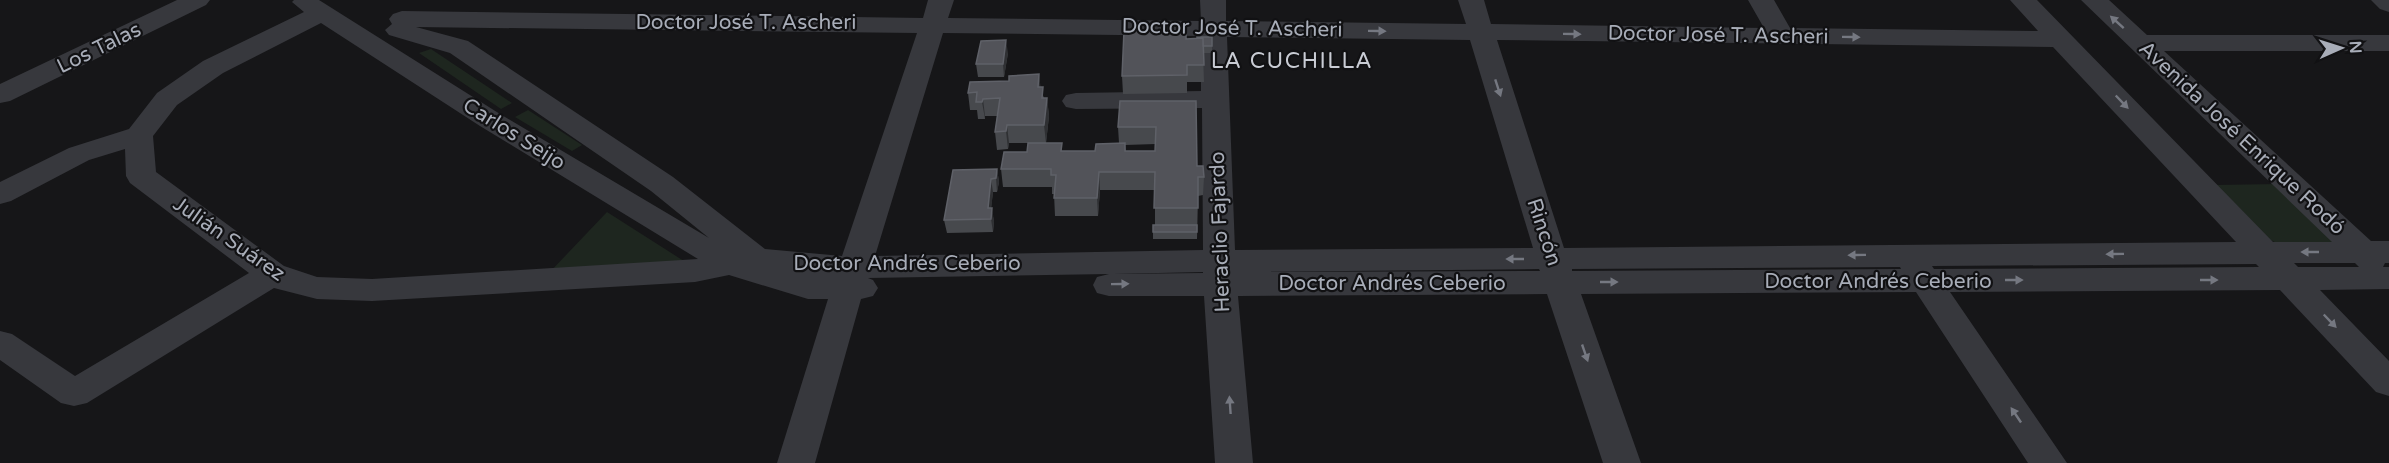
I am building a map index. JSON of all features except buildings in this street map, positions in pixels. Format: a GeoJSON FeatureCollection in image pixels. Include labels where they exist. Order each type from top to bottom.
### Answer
{"type":"FeatureCollection","features":[{"type":"Feature","properties":{"kind":"street","name":"Los Talas"},"geometry":{"type":"LineString","coordinates":[[0,95],[197,0]]}},
{"type":"Feature","properties":{"kind":"street","name":"Rincón"},"geometry":{"type":"LineString","coordinates":[[1471,0],[1556,271],[1622,463]]}},
{"type":"Feature","properties":{"kind":"street"},"geometry":{"type":"LineString","coordinates":[[1761,0],[1782,36]]}},
{"type":"Feature","properties":{"kind":"street"},"geometry":{"type":"LineString","coordinates":[[2023,0],[2389,382]]}},
{"type":"Feature","properties":{"kind":"street","name":"Avenida José Enrique Rodó"},"geometry":{"type":"LineString","coordinates":[[2094,0],[2376,252],[2389,278]]}},
{"type":"Feature","properties":{"kind":"street"},"geometry":{"type":"LineString","coordinates":[[2384,0],[2389,4]]}},
{"type":"Feature","properties":{"kind":"street"},"geometry":{"type":"LineString","coordinates":[[383,28],[431,2]]}},
{"type":"Feature","properties":{"kind":"street"},"geometry":{"type":"LineString","coordinates":[[0,194],[78,154],[140,135],[167,99],[213,67],[312,7]]}},
{"type":"Feature","properties":{"kind":"street","name":"Carlos Seijo"},"geometry":{"type":"LineString","coordinates":[[312,7],[383,28],[490,120],[629,204],[743,261]]}},
{"type":"Feature","properties":{"kind":"street","name":"Doctor José T. Ascheri"},"geometry":{"type":"LineString","coordinates":[[383,28],[938,12],[1213,14],[1480,32],[2062,39]]}},
{"type":"Feature","properties":{"kind":"street"},"geometry":{"type":"LineString","coordinates":[[796,463],[851,278],[938,12]]}},
{"type":"Feature","properties":{"kind":"street","name":"Heraclio Fajardo"},"geometry":{"type":"LineString","coordinates":[[1213,14],[1220,272],[1234,463]]}},
{"type":"Feature","properties":{"kind":"street"},"geometry":{"type":"LineString","coordinates":[[383,28],[459,47],[662,184],[743,261]]}},
{"type":"Feature","properties":{"kind":"street"},"geometry":{"type":"LineString","coordinates":[[2140,43],[2389,43]]}},
{"type":"Feature","properties":{"kind":"street"},"geometry":{"type":"LineString","coordinates":[[490,120],[537,99]]}},
{"type":"Feature","properties":{"kind":"street"},"geometry":{"type":"LineString","coordinates":[[1076,101],[1215,99]]}},
{"type":"Feature","properties":{"kind":"street","name":"Julián Suárez"},"geometry":{"type":"LineString","coordinates":[[140,135],[141,176],[272,274],[288,281],[316,288],[372,290],[695,271],[743,261]]}},
{"type":"Feature","properties":{"kind":"street"},"geometry":{"type":"LineString","coordinates":[[564,165],[604,145]]}},
{"type":"Feature","properties":{"kind":"street"},"geometry":{"type":"LineString","coordinates":[[629,204],[662,184]]}},
{"type":"Feature","properties":{"kind":"street","name":"Doctor Andrés Ceberio"},"geometry":{"type":"LineString","coordinates":[[743,261],[808,288],[851,278],[1220,272],[1916,267],[2265,252],[2376,252]]}},
{"type":"Feature","properties":{"kind":"street"},"geometry":{"type":"LineString","coordinates":[[1916,267],[2048,463]]}},
{"type":"Feature","properties":{"kind":"street","name":"Doctor Andrés Ceberio"},"geometry":{"type":"LineString","coordinates":[[1916,267],[2290,279],[2389,278]]}},
{"type":"Feature","properties":{"kind":"street"},"geometry":{"type":"LineString","coordinates":[[0,343],[74,393],[272,274]]}},
{"type":"Feature","properties":{"kind":"shaded area"},"geometry":{"type":"Polygon","coordinates":[[[431,49],[512,103],[501,109],[419,53],[431,49]]]}},
{"type":"Feature","properties":{"kind":"shaded area"},"geometry":{"type":"Polygon","coordinates":[[[528,110],[582,145],[572,151],[515,117],[528,110]]]}},
{"type":"Feature","properties":{"kind":"shaded area"},"geometry":{"type":"Polygon","coordinates":[[[2280,184],[2345,244],[2299,246],[2274,242],[2255,229],[2213,185],[2280,184]]]}},
{"type":"Feature","properties":{"kind":"shaded area"},"geometry":{"type":"Polygon","coordinates":[[[607,212],[687,263],[548,274],[607,212]]]}},
{"type":"Feature","properties":{"kind":"district","name":"LA CUCHILLA"},"geometry":{"type":"Point","coordinates":[1292,61]}}]}
